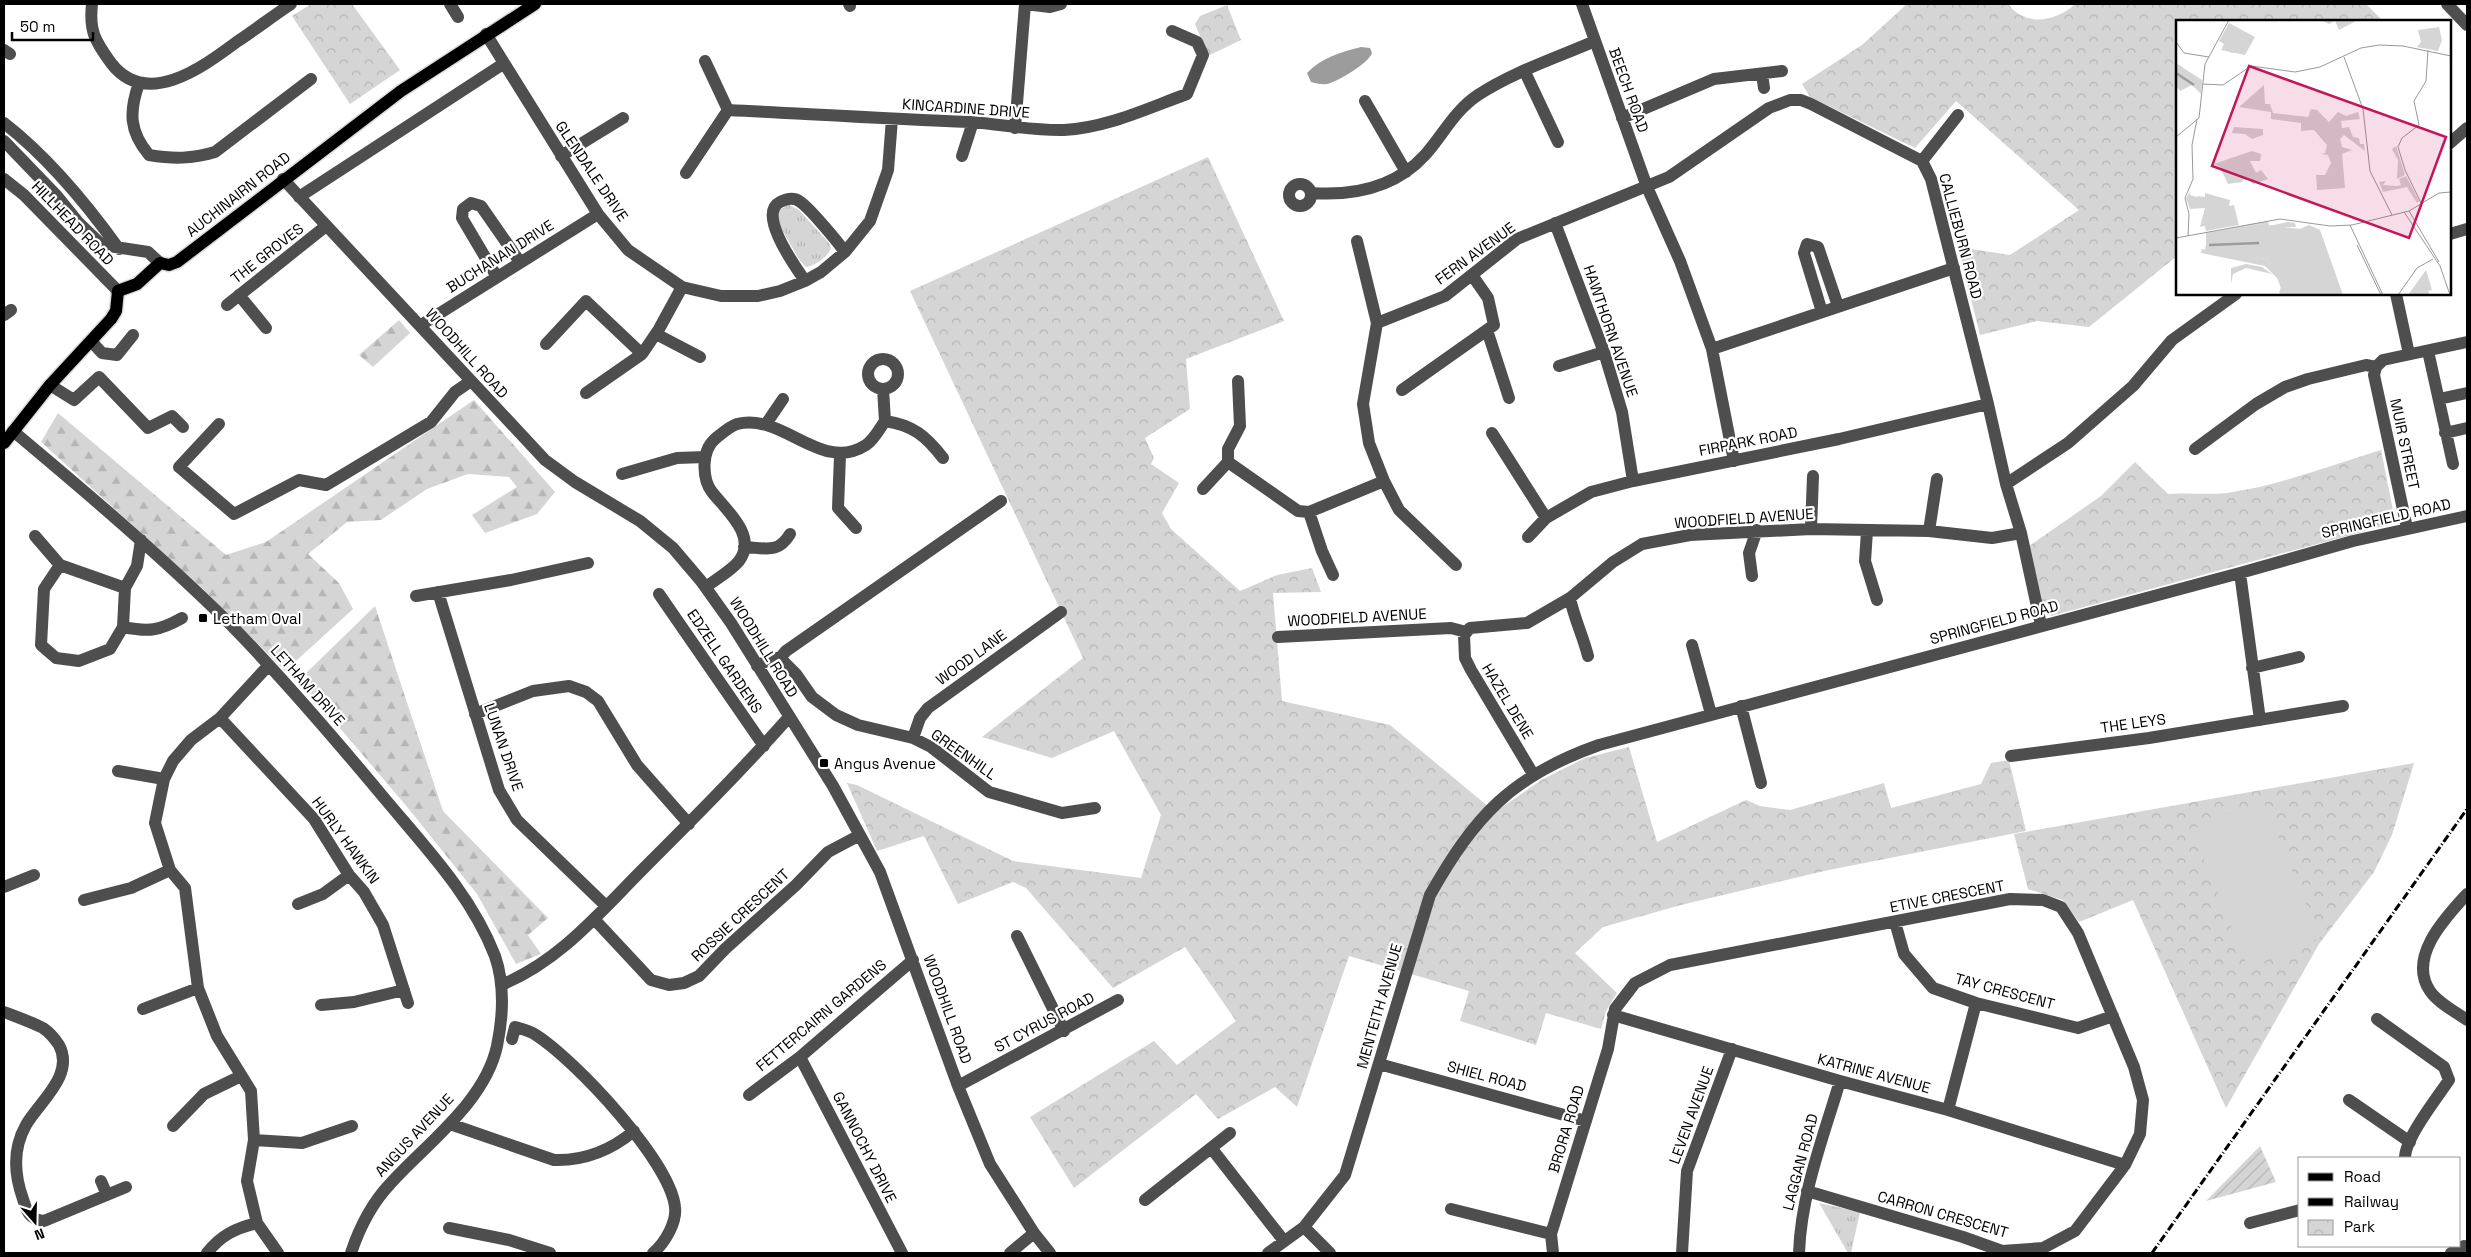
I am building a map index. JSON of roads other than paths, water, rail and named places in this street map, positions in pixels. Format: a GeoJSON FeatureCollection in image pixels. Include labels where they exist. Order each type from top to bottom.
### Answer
{"type":"FeatureCollection","features":[{"type":"Feature","properties":{"kind":"main road","name":"AUCHINAIRN ROAD"},"geometry":{"type":"LineString","coordinates":[[118,291],[137,284],[160,263],[169,265],[177,262],[282,179],[401,91],[486,34],[535,4]]}},
{"type":"Feature","properties":{"kind":"main road"},"geometry":{"type":"LineString","coordinates":[[4,442],[50,385],[116,311],[118,291]]}},
{"type":"Feature","properties":{"kind":"street"},"geometry":{"type":"LineString","coordinates":[[92,4],[90,24],[96,43],[116,69],[138,83],[171,81],[198,70],[291,4]]}},
{"type":"Feature","properties":{"kind":"street"},"geometry":{"type":"LineString","coordinates":[[450,4],[458,17]]}},
{"type":"Feature","properties":{"kind":"street"},"geometry":{"type":"LineString","coordinates":[[1015,128],[1025,4],[1050,7],[1061,4]]}},
{"type":"Feature","properties":{"kind":"street","name":"BEECH ROAD"},"geometry":{"type":"LineString","coordinates":[[1582,4],[1647,187],[1680,261],[1712,349],[1734,461]]}},
{"type":"Feature","properties":{"kind":"street"},"geometry":{"type":"LineString","coordinates":[[2447,4],[2467,25]]}},
{"type":"Feature","properties":{"kind":"street","name":"KINCARDINE DRIVE"},"geometry":{"type":"LineString","coordinates":[[728,110],[973,122],[1015,128],[1064,130],[1082,128],[1140,113],[1188,94],[1204,55],[1196,42],[1172,31]]}},
{"type":"Feature","properties":{"kind":"street","name":"GLENDALE DRIVE"},"geometry":{"type":"LineString","coordinates":[[486,34],[598,214],[628,250],[682,287],[721,296],[758,296],[805,281],[832,264],[845,252],[870,221],[879,196],[888,170],[892,119]]}},
{"type":"Feature","properties":{"kind":"street"},"geometry":{"type":"LineString","coordinates":[[1311,193],[1331,195],[1356,192],[1391,181],[1406,172],[1425,155],[1459,111],[1476,96],[1504,80],[1595,41]]}},
{"type":"Feature","properties":{"kind":"street"},"geometry":{"type":"LineString","coordinates":[[686,173],[728,110],[705,61]]}},
{"type":"Feature","properties":{"kind":"street"},"geometry":{"type":"LineString","coordinates":[[299,197],[503,64]]}},
{"type":"Feature","properties":{"kind":"street"},"geometry":{"type":"LineString","coordinates":[[1622,118],[1714,79],[1782,71]]}},
{"type":"Feature","properties":{"kind":"street"},"geometry":{"type":"LineString","coordinates":[[1525,72],[1558,142]]}},
{"type":"Feature","properties":{"kind":"street"},"geometry":{"type":"LineString","coordinates":[[1762,74],[1764,88]]}},
{"type":"Feature","properties":{"kind":"street"},"geometry":{"type":"LineString","coordinates":[[138,83],[131,106],[134,128],[141,145],[149,156],[196,158],[215,152],[312,79]]}},
{"type":"Feature","properties":{"kind":"street","name":"CALLIEBURN ROAD"},"geometry":{"type":"LineString","coordinates":[[1647,187],[1669,177],[1770,108],[1790,100],[1801,100],[1810,104],[1922,161],[1931,179],[1954,268],[2006,484],[2021,533],[2041,626]]}},
{"type":"Feature","properties":{"kind":"street"},"geometry":{"type":"LineString","coordinates":[[1365,101],[1406,172]]}},
{"type":"Feature","properties":{"kind":"street"},"geometry":{"type":"LineString","coordinates":[[1922,161],[1958,116]]}},
{"type":"Feature","properties":{"kind":"street"},"geometry":{"type":"LineString","coordinates":[[561,156],[623,118]]}},
{"type":"Feature","properties":{"kind":"street"},"geometry":{"type":"LineString","coordinates":[[962,156],[973,122]]}},
{"type":"Feature","properties":{"kind":"street"},"geometry":{"type":"LineString","coordinates":[[4,123],[19,135],[85,202],[119,249]]}},
{"type":"Feature","properties":{"kind":"street"},"geometry":{"type":"LineString","coordinates":[[2451,142],[2467,128]]}},
{"type":"Feature","properties":{"kind":"street"},"geometry":{"type":"LineString","coordinates":[[4,141],[57,196],[78,222],[102,245],[148,252],[160,263]]}},
{"type":"Feature","properties":{"kind":"street","name":"HILLHEAD ROAD"},"geometry":{"type":"LineString","coordinates":[[4,178],[24,194],[118,291]]}},
{"type":"Feature","properties":{"kind":"street","name":"WOODHILL ROAD"},"geometry":{"type":"LineString","coordinates":[[282,179],[421,325],[545,460],[575,482],[640,521],[673,548],[706,587],[833,786],[880,872],[958,1086],[990,1164],[1034,1233],[1050,1253]]}},
{"type":"Feature","properties":{"kind":"street","name":"FERN AVENUE"},"geometry":{"type":"LineString","coordinates":[[1377,323],[1445,296],[1517,240],[1647,187]]}},
{"type":"Feature","properties":{"kind":"street"},"geometry":{"type":"LineString","coordinates":[[805,281],[784,247],[771,219],[777,204],[786,198],[799,200],[845,252]]}},
{"type":"Feature","properties":{"kind":"street"},"geometry":{"type":"LineString","coordinates":[[497,277],[462,218],[463,209],[471,204],[481,206],[520,262]]}},
{"type":"Feature","properties":{"kind":"street","name":"BUCHANAN DRIVE"},"geometry":{"type":"LineString","coordinates":[[421,325],[598,214]]}},
{"type":"Feature","properties":{"kind":"street","name":"HAWTHORN AVENUE"},"geometry":{"type":"LineString","coordinates":[[1555,223],[1604,352],[1622,412],[1633,481]]}},
{"type":"Feature","properties":{"kind":"street","name":"THE GROVES"},"geometry":{"type":"LineString","coordinates":[[227,304],[326,226]]}},
{"type":"Feature","properties":{"kind":"street"},"geometry":{"type":"LineString","coordinates":[[2451,234],[2467,229]]}},
{"type":"Feature","properties":{"kind":"street"},"geometry":{"type":"LineString","coordinates":[[1357,241],[1377,323],[1363,404],[1369,443],[1384,481],[1399,510],[1456,565]]}},
{"type":"Feature","properties":{"kind":"street"},"geometry":{"type":"LineString","coordinates":[[1822,312],[1804,253],[1807,244],[1818,247],[1838,306]]}},
{"type":"Feature","properties":{"kind":"street"},"geometry":{"type":"LineString","coordinates":[[1712,349],[1954,268]]}},
{"type":"Feature","properties":{"kind":"street"},"geometry":{"type":"LineString","coordinates":[[1402,390],[1494,325],[1488,298],[1472,275]]}},
{"type":"Feature","properties":{"kind":"street"},"geometry":{"type":"LineString","coordinates":[[586,393],[642,354],[656,334],[682,287]]}},
{"type":"Feature","properties":{"kind":"street"},"geometry":{"type":"LineString","coordinates":[[239,295],[266,328]]}},
{"type":"Feature","properties":{"kind":"street"},"geometry":{"type":"LineString","coordinates":[[2006,484],[2068,443],[2133,386],[2172,340],[2235,295]]}},
{"type":"Feature","properties":{"kind":"street"},"geometry":{"type":"LineString","coordinates":[[2396,295],[2409,354]]}},
{"type":"Feature","properties":{"kind":"street"},"geometry":{"type":"LineString","coordinates":[[546,344],[586,301],[642,354]]}},
{"type":"Feature","properties":{"kind":"street"},"geometry":{"type":"LineString","coordinates":[[1487,330],[1509,398]]}},
{"type":"Feature","properties":{"kind":"street"},"geometry":{"type":"LineString","coordinates":[[656,334],[700,357]]}},
{"type":"Feature","properties":{"kind":"street"},"geometry":{"type":"LineString","coordinates":[[91,341],[102,353],[117,355],[133,335]]}},
{"type":"Feature","properties":{"kind":"street"},"geometry":{"type":"LineString","coordinates":[[2195,449],[2256,404],[2285,387],[2308,379],[2366,365],[2376,367],[2383,360],[2467,342]]}},
{"type":"Feature","properties":{"kind":"street"},"geometry":{"type":"LineString","coordinates":[[2428,351],[2453,464]]}},
{"type":"Feature","properties":{"kind":"street"},"geometry":{"type":"LineString","coordinates":[[1559,366],[1604,352]]}},
{"type":"Feature","properties":{"kind":"street","name":"MUIR STREET"},"geometry":{"type":"LineString","coordinates":[[2376,367],[2374,375],[2407,528]]}},
{"type":"Feature","properties":{"kind":"street"},"geometry":{"type":"LineString","coordinates":[[50,385],[74,400],[99,376],[148,428],[172,416],[183,427]]}},
{"type":"Feature","properties":{"kind":"street"},"geometry":{"type":"LineString","coordinates":[[1203,489],[1228,462],[1228,449],[1240,426],[1238,380]]}},
{"type":"Feature","properties":{"kind":"street"},"geometry":{"type":"LineString","coordinates":[[219,424],[179,467],[234,514],[299,480],[326,485],[431,422],[455,392],[471,381]]}},
{"type":"Feature","properties":{"kind":"street"},"geometry":{"type":"LineString","coordinates":[[706,587],[739,561],[744,547],[741,528],[711,491],[706,475],[704,458],[713,441],[736,424],[766,424],[809,445],[840,455],[867,445],[885,421],[883,389]]}},
{"type":"Feature","properties":{"kind":"street"},"geometry":{"type":"LineString","coordinates":[[2439,399],[2467,393]]}},
{"type":"Feature","properties":{"kind":"street"},"geometry":{"type":"LineString","coordinates":[[766,424],[783,399]]}},
{"type":"Feature","properties":{"kind":"street","name":"FIRPARK ROAD"},"geometry":{"type":"LineString","coordinates":[[1528,537],[1546,518],[1592,492],[1633,481],[1839,439],[1988,404]]}},
{"type":"Feature","properties":{"kind":"street"},"geometry":{"type":"LineString","coordinates":[[885,421],[902,423],[926,437],[943,458]]}},
{"type":"Feature","properties":{"kind":"street"},"geometry":{"type":"LineString","coordinates":[[2446,433],[2467,428]]}},
{"type":"Feature","properties":{"kind":"street","name":"LETHAM DRIVE"},"geometry":{"type":"LineString","coordinates":[[13,431],[141,540],[230,624],[328,730],[447,873],[482,925],[496,959],[501,985]]}},
{"type":"Feature","properties":{"kind":"street"},"geometry":{"type":"LineString","coordinates":[[1492,433],[1546,518]]}},
{"type":"Feature","properties":{"kind":"street"},"geometry":{"type":"LineString","coordinates":[[840,455],[838,508],[856,528]]}},
{"type":"Feature","properties":{"kind":"street"},"geometry":{"type":"LineString","coordinates":[[622,474],[676,458],[704,458]]}},
{"type":"Feature","properties":{"kind":"street"},"geometry":{"type":"LineString","coordinates":[[1228,462],[1298,511],[1309,512],[1384,481]]}},
{"type":"Feature","properties":{"kind":"street"},"geometry":{"type":"LineString","coordinates":[[1811,529],[1813,476]]}},
{"type":"Feature","properties":{"kind":"street"},"geometry":{"type":"LineString","coordinates":[[1929,531],[1937,479]]}},
{"type":"Feature","properties":{"kind":"street"},"geometry":{"type":"LineString","coordinates":[[757,666],[773,658],[780,658],[786,651],[1001,501]]}},
{"type":"Feature","properties":{"kind":"street"},"geometry":{"type":"LineString","coordinates":[[1309,512],[1322,551],[1333,575]]}},
{"type":"Feature","properties":{"kind":"street","name":"SPRINGFIELD ROAD"},"geometry":{"type":"LineString","coordinates":[[1533,774],[1568,755],[1598,745],[2353,541],[2467,516]]}},
{"type":"Feature","properties":{"kind":"street","name":"WOODFIELD AVENUE"},"geometry":{"type":"LineString","coordinates":[[1278,637],[1451,628],[1465,637],[1470,628],[1528,623],[1570,598],[1613,562],[1642,544],[1690,535],[1757,530],[1811,529],[1929,531],[1992,538],[2021,533]]}},
{"type":"Feature","properties":{"kind":"street"},"geometry":{"type":"LineString","coordinates":[[1752,576],[1749,554],[1757,530]]}},
{"type":"Feature","properties":{"kind":"street"},"geometry":{"type":"LineString","coordinates":[[1867,531],[1865,561],[1877,600]]}},
{"type":"Feature","properties":{"kind":"street"},"geometry":{"type":"LineString","coordinates":[[744,547],[774,549],[783,545],[790,534]]}},
{"type":"Feature","properties":{"kind":"street"},"geometry":{"type":"LineString","coordinates":[[35,536],[60,565],[126,588]]}},
{"type":"Feature","properties":{"kind":"street"},"geometry":{"type":"LineString","coordinates":[[60,565],[44,590],[41,645],[56,658],[79,661],[110,649],[123,627],[126,588],[137,566],[141,540]]}},
{"type":"Feature","properties":{"kind":"street"},"geometry":{"type":"LineString","coordinates":[[416,596],[511,580],[588,563]]}},
{"type":"Feature","properties":{"kind":"street"},"geometry":{"type":"LineString","coordinates":[[2240,573],[2260,720]]}},
{"type":"Feature","properties":{"kind":"street","name":"LUNAN DRIVE"},"geometry":{"type":"LineString","coordinates":[[438,592],[499,790],[517,820],[606,906]]}},
{"type":"Feature","properties":{"kind":"street","name":"EDZELL GARDENS"},"geometry":{"type":"LineString","coordinates":[[659,594],[764,746]]}},
{"type":"Feature","properties":{"kind":"street"},"geometry":{"type":"LineString","coordinates":[[1570,598],[1573,616],[1582,635],[1588,656]]}},
{"type":"Feature","properties":{"kind":"street","name":"WOOD LANE"},"geometry":{"type":"LineString","coordinates":[[913,738],[920,718],[928,708],[1061,612]]}},
{"type":"Feature","properties":{"kind":"street"},"geometry":{"type":"LineString","coordinates":[[123,627],[146,631],[164,628],[182,618]]}},
{"type":"Feature","properties":{"kind":"street","name":"HAZEL DENE"},"geometry":{"type":"LineString","coordinates":[[1465,637],[1465,658],[1533,774]]}},
{"type":"Feature","properties":{"kind":"street"},"geometry":{"type":"LineString","coordinates":[[1692,645],[1711,714]]}},
{"type":"Feature","properties":{"kind":"street"},"geometry":{"type":"LineString","coordinates":[[2252,668],[2299,656]]}},
{"type":"Feature","properties":{"kind":"street","name":"GREENHILL"},"geometry":{"type":"LineString","coordinates":[[780,658],[796,674],[812,697],[836,715],[858,726],[913,738],[930,747],[988,792],[1062,813],[1095,808]]}},
{"type":"Feature","properties":{"kind":"street"},"geometry":{"type":"LineString","coordinates":[[268,666],[220,718],[190,740],[173,761],[164,779],[155,823],[170,870],[185,888],[198,988],[217,1036],[251,1091],[254,1140],[247,1181],[257,1223],[278,1253]]}},
{"type":"Feature","properties":{"kind":"street"},"geometry":{"type":"LineString","coordinates":[[475,714],[533,691],[569,686],[586,692],[598,701],[637,765],[689,824]]}},
{"type":"Feature","properties":{"kind":"street"},"geometry":{"type":"LineString","coordinates":[[1741,706],[1761,783]]}},
{"type":"Feature","properties":{"kind":"street","name":"THE LEYS"},"geometry":{"type":"LineString","coordinates":[[2011,756],[2149,738],[2342,706]]}},
{"type":"Feature","properties":{"kind":"street"},"geometry":{"type":"LineString","coordinates":[[501,985],[518,978],[553,957],[594,920],[764,746],[789,717]]}},
{"type":"Feature","properties":{"kind":"street","name":"HURLY HAWKIN"},"geometry":{"type":"LineString","coordinates":[[220,718],[314,819],[349,875],[364,892],[383,925],[408,1003]]}},
{"type":"Feature","properties":{"kind":"street"},"geometry":{"type":"LineString","coordinates":[[118,771],[164,779]]}},
{"type":"Feature","properties":{"kind":"street","name":"MENTEITH AVENUE"},"geometry":{"type":"LineString","coordinates":[[1268,1253],[1304,1227],[1345,1175],[1430,896],[1453,854],[1486,811],[1533,774]]}},
{"type":"Feature","properties":{"kind":"street","name":"ROSSIE CRESCENT"},"geometry":{"type":"LineString","coordinates":[[594,920],[651,980],[661,984],[684,983],[699,976],[724,949],[796,885],[828,852],[860,835]]}},
{"type":"Feature","properties":{"kind":"street"},"geometry":{"type":"LineString","coordinates":[[84,900],[131,888],[170,870]]}},
{"type":"Feature","properties":{"kind":"street"},"geometry":{"type":"LineString","coordinates":[[4,887],[34,875]]}},
{"type":"Feature","properties":{"kind":"street"},"geometry":{"type":"LineString","coordinates":[[298,904],[323,894],[349,875]]}},
{"type":"Feature","properties":{"kind":"street"},"geometry":{"type":"LineString","coordinates":[[2467,894],[2449,914],[2428,945],[2424,965],[2425,980],[2431,992],[2467,1020]]}},
{"type":"Feature","properties":{"kind":"street","name":"ETIVE CRESCENT"},"geometry":{"type":"LineString","coordinates":[[1613,1014],[1635,983],[1670,965],[2010,899],[2043,900],[2062,907],[2078,933],[2134,1066],[2143,1100],[2140,1134],[2125,1165]]}},
{"type":"Feature","properties":{"kind":"street","name":"TAY CRESCENT"},"geometry":{"type":"LineString","coordinates":[[1895,922],[1904,954],[1933,988],[1976,1004],[2078,1028],[2113,1016]]}},
{"type":"Feature","properties":{"kind":"street"},"geometry":{"type":"LineString","coordinates":[[1017,936],[1064,1031]]}},
{"type":"Feature","properties":{"kind":"street","name":"FETTERCAIRN GARDENS"},"geometry":{"type":"LineString","coordinates":[[749,1095],[800,1056],[913,960]]}},
{"type":"Feature","properties":{"kind":"street","name":"ANGUS AVENUE"},"geometry":{"type":"LineString","coordinates":[[351,1253],[357,1236],[388,1186],[450,1124],[472,1096],[497,1049],[502,1014],[501,985]]}},
{"type":"Feature","properties":{"kind":"street"},"geometry":{"type":"LineString","coordinates":[[143,1009],[198,988]]}},
{"type":"Feature","properties":{"kind":"street"},"geometry":{"type":"LineString","coordinates":[[321,1005],[354,1002],[404,990]]}},
{"type":"Feature","properties":{"kind":"street","name":"ST CYRUS ROAD"},"geometry":{"type":"LineString","coordinates":[[958,1086],[1064,1031],[1118,1000]]}},
{"type":"Feature","properties":{"kind":"street"},"geometry":{"type":"LineString","coordinates":[[1948,1110],[1976,1004]]}},
{"type":"Feature","properties":{"kind":"street"},"geometry":{"type":"LineString","coordinates":[[4,1012],[44,1029],[56,1041],[64,1054],[62,1071],[26,1126],[17,1150],[15,1167],[18,1184],[28,1214],[34,1220],[44,1221],[126,1187]]}},
{"type":"Feature","properties":{"kind":"street","name":"KATRINE AVENUE"},"geometry":{"type":"LineString","coordinates":[[1613,1014],[1840,1082],[1948,1110],[2125,1165]]}},
{"type":"Feature","properties":{"kind":"street","name":"BRORA ROAD"},"geometry":{"type":"LineString","coordinates":[[1553,1253],[1551,1234],[1608,1049],[1613,1014]]}},
{"type":"Feature","properties":{"kind":"street"},"geometry":{"type":"LineString","coordinates":[[2377,1019],[2444,1067],[2449,1080],[2410,1142],[2405,1151],[2405,1157]]}},
{"type":"Feature","properties":{"kind":"street"},"geometry":{"type":"LineString","coordinates":[[512,1039],[515,1027],[536,1034],[579,1069],[634,1131],[668,1184],[675,1207],[671,1228],[653,1253]]}},
{"type":"Feature","properties":{"kind":"street","name":"LEVEN AVENUE"},"geometry":{"type":"LineString","coordinates":[[1682,1253],[1687,1171],[1732,1049]]}},
{"type":"Feature","properties":{"kind":"street","name":"GANNOCHY DRIVE"},"geometry":{"type":"LineString","coordinates":[[800,1056],[902,1253]]}},
{"type":"Feature","properties":{"kind":"street","name":"SHIEL ROAD"},"geometry":{"type":"LineString","coordinates":[[1379,1064],[1586,1120]]}},
{"type":"Feature","properties":{"kind":"street"},"geometry":{"type":"LineString","coordinates":[[173,1126],[204,1094],[241,1076]]}},
{"type":"Feature","properties":{"kind":"street","name":"LAGGAN ROAD"},"geometry":{"type":"LineString","coordinates":[[1799,1253],[1800,1223],[1807,1191],[1840,1082]]}},
{"type":"Feature","properties":{"kind":"street"},"geometry":{"type":"LineString","coordinates":[[2349,1100],[2410,1142]]}},
{"type":"Feature","properties":{"kind":"street"},"geometry":{"type":"LineString","coordinates":[[450,1124],[554,1160],[570,1161],[589,1157],[621,1142],[634,1131]]}},
{"type":"Feature","properties":{"kind":"street"},"geometry":{"type":"LineString","coordinates":[[254,1140],[302,1143],[352,1126]]}},
{"type":"Feature","properties":{"kind":"street"},"geometry":{"type":"LineString","coordinates":[[1145,1200],[1230,1133]]}},
{"type":"Feature","properties":{"kind":"street"},"geometry":{"type":"LineString","coordinates":[[1212,1148],[1284,1241]]}},
{"type":"Feature","properties":{"kind":"street","name":"CARRON CRESCENT"},"geometry":{"type":"LineString","coordinates":[[1807,1191],[1964,1236],[2002,1250],[2043,1248],[2075,1231],[2125,1165]]}},
{"type":"Feature","properties":{"kind":"street"},"geometry":{"type":"LineString","coordinates":[[101,1181],[107,1195]]}},
{"type":"Feature","properties":{"kind":"street"},"geometry":{"type":"LineString","coordinates":[[1451,1209],[1551,1234]]}},
{"type":"Feature","properties":{"kind":"street"},"geometry":{"type":"LineString","coordinates":[[2250,1223],[2298,1211]]}},
{"type":"Feature","properties":{"kind":"street"},"geometry":{"type":"LineString","coordinates":[[207,1253],[216,1241],[238,1227],[257,1223]]}},
{"type":"Feature","properties":{"kind":"street"},"geometry":{"type":"LineString","coordinates":[[1304,1227],[1330,1253]]}},
{"type":"Feature","properties":{"kind":"street"},"geometry":{"type":"LineString","coordinates":[[449,1228],[509,1240],[550,1253]]}},
{"type":"Feature","properties":{"kind":"street"},"geometry":{"type":"LineString","coordinates":[[1010,1253],[1034,1233]]}},
{"type":"Feature","properties":{"kind":"railway"},"geometry":{"type":"LineString","coordinates":[[2152,1253],[2467,809]]}},
{"type":"Feature","properties":{"kind":"place","name":"Letham Oval"},"geometry":{"type":"Point","coordinates":[203,618]}},
{"type":"Feature","properties":{"kind":"place","name":"Angus Avenue"},"geometry":{"type":"Point","coordinates":[824,763]}}]}
